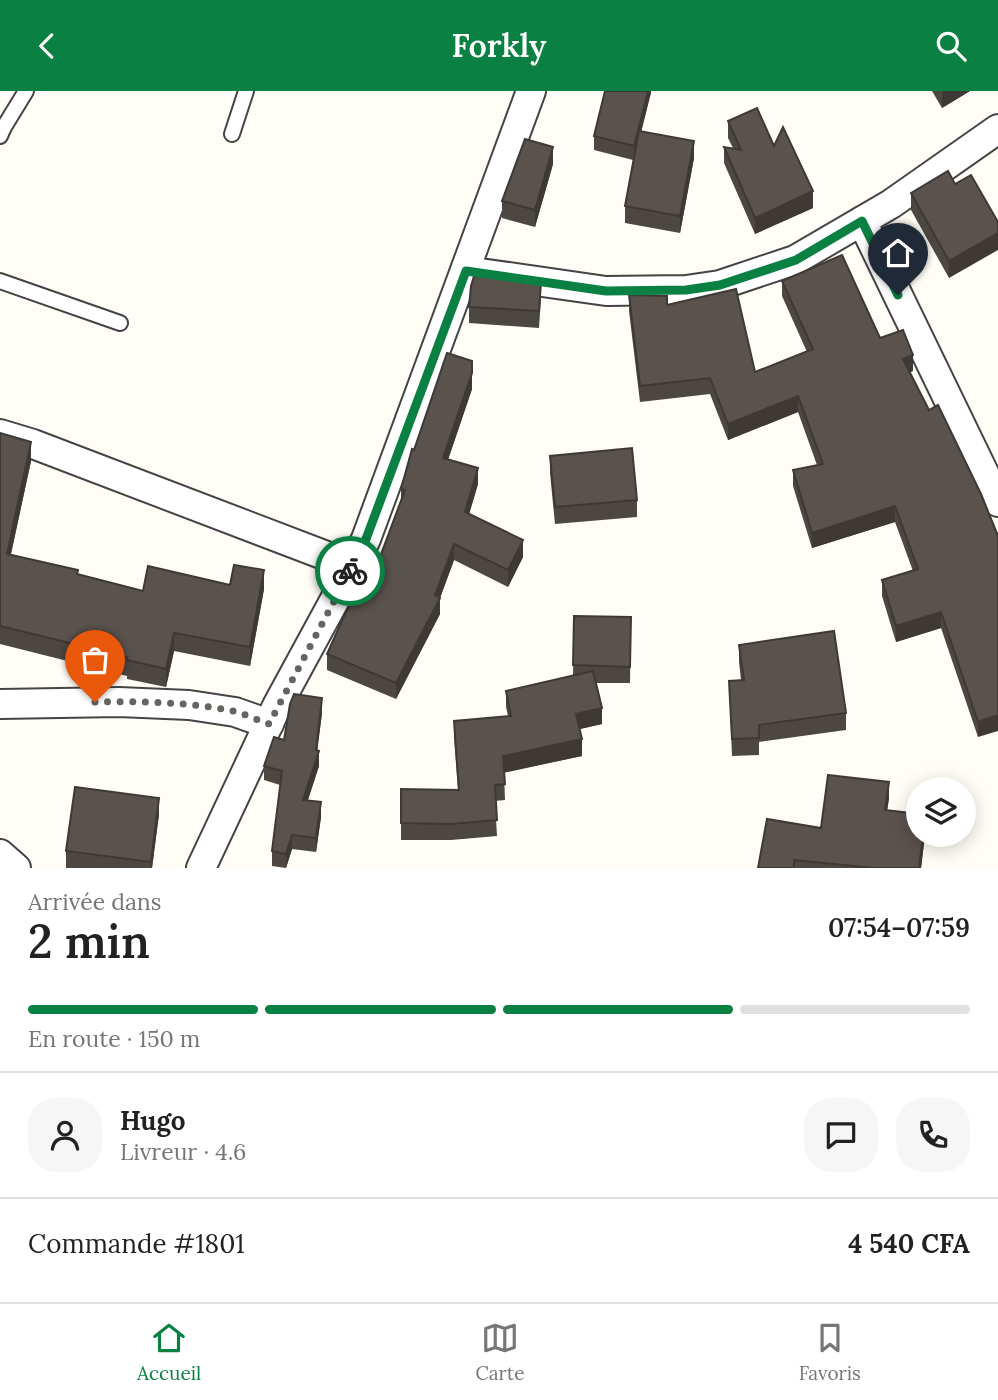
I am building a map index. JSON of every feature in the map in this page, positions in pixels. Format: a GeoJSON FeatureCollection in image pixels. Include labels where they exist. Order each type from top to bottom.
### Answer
{"type":"FeatureCollection","features":[{"type":"Feature","properties":{"kind":"street"},"geometry":{"type":"LineString","coordinates":[[201,868],[283,695],[366,539],[531,91]]}},
{"type":"Feature","properties":{"kind":"street"},"geometry":{"type":"LineString","coordinates":[[466,271],[606,291],[686,290],[720,285],[796,260],[891,204],[998,129]]}},
{"type":"Feature","properties":{"kind":"street"},"geometry":{"type":"LineString","coordinates":[[862,221],[998,502]]}},
{"type":"Feature","properties":{"kind":"street"},"geometry":{"type":"LineString","coordinates":[[0,433],[352,568]]}},
{"type":"Feature","properties":{"kind":"street"},"geometry":{"type":"LineString","coordinates":[[0,704],[118,702],[189,705],[235,712],[269,724]]}},
{"type":"Feature","properties":{"kind":"street"},"geometry":{"type":"LineString","coordinates":[[0,854],[16,868]]}},
{"type":"Feature","properties":{"kind":"lane"},"geometry":{"type":"LineString","coordinates":[[0,137],[26,91]]}},
{"type":"Feature","properties":{"kind":"lane"},"geometry":{"type":"LineString","coordinates":[[232,134],[246,91]]}},
{"type":"Feature","properties":{"kind":"lane"},"geometry":{"type":"LineString","coordinates":[[0,281],[120,323]]}},
{"type":"Feature","properties":{"kind":"building"},"geometry":{"type":"Polygon","coordinates":[[[605,91],[648,91],[634,146],[594,136],[605,91]]]}},
{"type":"Feature","properties":{"kind":"building"},"geometry":{"type":"Polygon","coordinates":[[[757,108],[774,146],[783,127],[813,191],[755,218],[724,147],[741,150],[728,121],[757,108]]]}},
{"type":"Feature","properties":{"kind":"building"},"geometry":{"type":"Polygon","coordinates":[[[639,131],[694,141],[680,216],[625,206],[639,131]]]}},
{"type":"Feature","properties":{"kind":"building"},"geometry":{"type":"Polygon","coordinates":[[[525,139],[553,147],[535,210],[502,201],[525,139]]]}},
{"type":"Feature","properties":{"kind":"building"},"geometry":{"type":"Polygon","coordinates":[[[948,171],[955,184],[971,175],[998,222],[998,233],[949,261],[911,193],[948,171]]]}},
{"type":"Feature","properties":{"kind":"building"},"geometry":{"type":"Polygon","coordinates":[[[842,255],[880,338],[903,330],[913,355],[903,359],[929,410],[938,405],[998,536],[998,715],[978,722],[941,612],[896,626],[882,580],[918,569],[895,506],[812,533],[793,470],[823,464],[798,396],[728,424],[710,378],[640,386],[629,295],[667,296],[667,305],[736,289],[755,372],[813,349],[782,281],[842,255]]]}},
{"type":"Feature","properties":{"kind":"building"},"geometry":{"type":"Polygon","coordinates":[[[474,276],[541,282],[539,311],[469,307],[474,276]]]}},
{"type":"Feature","properties":{"kind":"building"},"geometry":{"type":"Polygon","coordinates":[[[447,353],[472,361],[472,373],[443,458],[478,468],[465,512],[523,540],[508,570],[454,544],[435,595],[440,598],[396,683],[327,654],[373,562],[377,565],[405,490],[401,489],[412,449],[414,450],[447,353]]]}},
{"type":"Feature","properties":{"kind":"building"},"geometry":{"type":"Polygon","coordinates":[[[0,433],[31,442],[7,554],[78,570],[77,574],[143,591],[148,566],[230,585],[234,565],[264,570],[250,647],[174,633],[166,669],[0,626],[0,433]]]}},
{"type":"Feature","properties":{"kind":"building"},"geometry":{"type":"Polygon","coordinates":[[[632,448],[637,500],[555,507],[550,456],[632,448]]]}},
{"type":"Feature","properties":{"kind":"building"},"geometry":{"type":"Polygon","coordinates":[[[574,616],[631,617],[630,667],[573,665],[574,616]]]}},
{"type":"Feature","properties":{"kind":"building"},"geometry":{"type":"Polygon","coordinates":[[[834,631],[846,713],[759,725],[759,738],[732,739],[729,681],[744,680],[739,645],[834,631]]]}},
{"type":"Feature","properties":{"kind":"building"},"geometry":{"type":"Polygon","coordinates":[[[593,671],[602,708],[576,714],[582,739],[503,756],[505,784],[495,785],[497,820],[451,824],[401,823],[401,789],[459,790],[454,721],[511,716],[506,691],[593,671]]]}},
{"type":"Feature","properties":{"kind":"building"},"geometry":{"type":"Polygon","coordinates":[[[294,694],[322,698],[316,750],[319,751],[303,800],[321,802],[316,838],[292,835],[286,854],[272,851],[282,771],[264,766],[274,737],[284,740],[294,694]]]}},
{"type":"Feature","properties":{"kind":"building"},"geometry":{"type":"Polygon","coordinates":[[[828,775],[889,782],[885,810],[906,812],[906,847],[922,847],[919,868],[873,868],[794,860],[794,868],[758,868],[767,819],[821,828],[828,775]]]}},
{"type":"Feature","properties":{"kind":"building"},"geometry":{"type":"Polygon","coordinates":[[[75,787],[159,798],[151,862],[66,851],[75,787]]]}},
{"type":"Feature","properties":{"kind":"way so far"},"geometry":{"type":"LineString","coordinates":[[95,702],[189,705],[235,712],[269,724],[350,571]]}},
{"type":"Feature","properties":{"kind":"route"},"geometry":{"type":"LineString","coordinates":[[350,571],[366,539],[466,271],[606,291],[686,290],[720,285],[796,260],[862,221],[898,295]]}}]}
